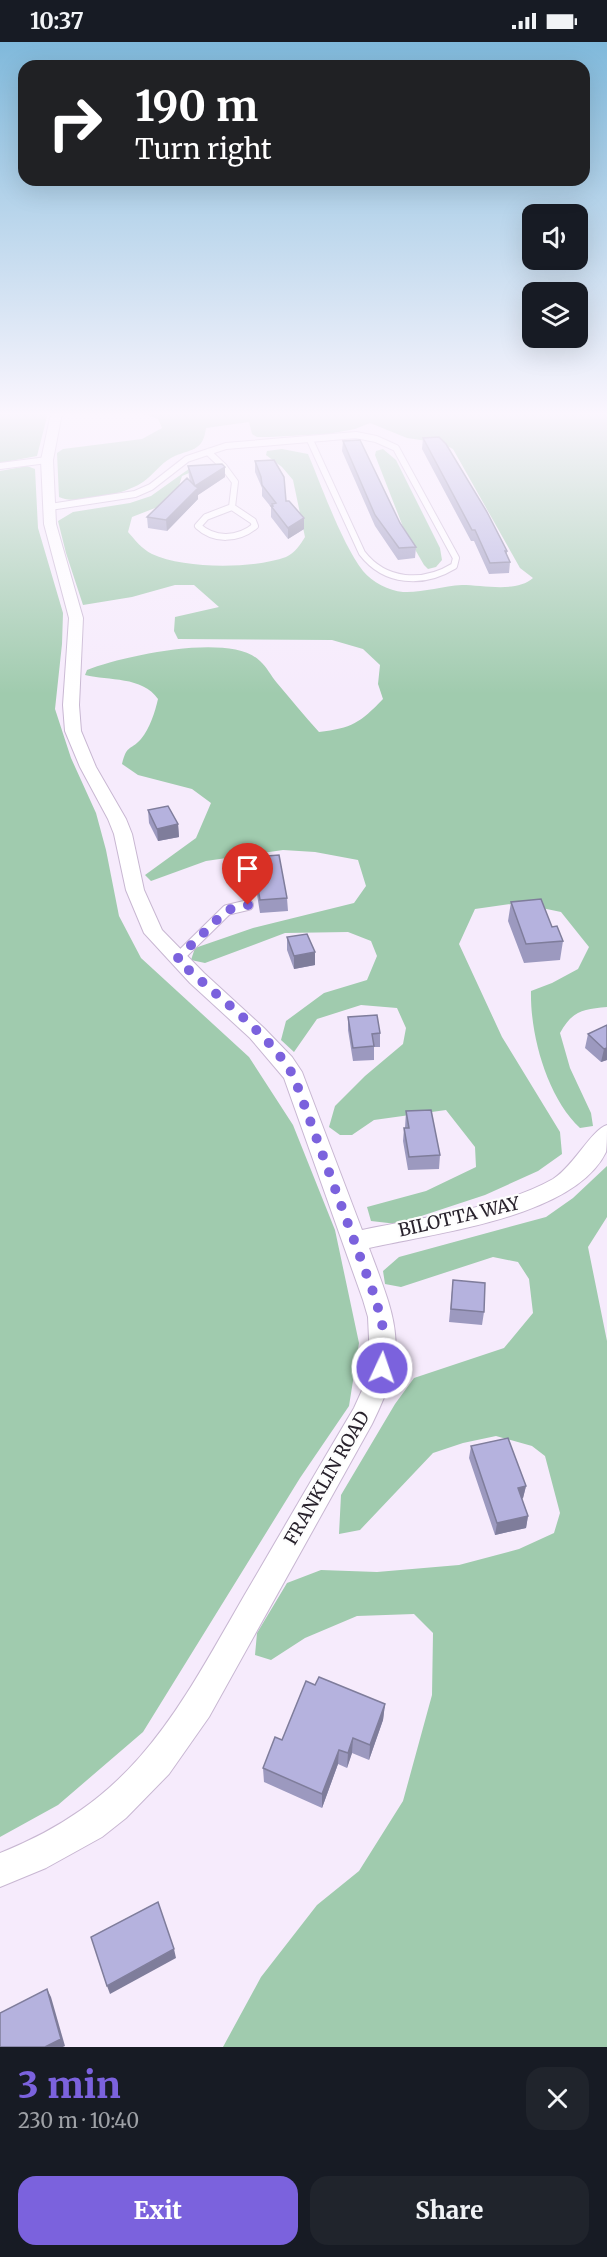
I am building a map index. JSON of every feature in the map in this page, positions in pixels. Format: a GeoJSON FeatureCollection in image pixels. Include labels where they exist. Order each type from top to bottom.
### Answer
{"type":"FeatureCollection","features":[{"type":"Feature","properties":{"kind":"street","name":"FRANKLIN ROAD"},"geometry":{"type":"LineString","coordinates":[[0,1870],[25,1861],[81,1832],[100,1819],[136,1788],[168,1751],[198,1706],[363,1416],[380,1381],[384,1355],[384,1332],[376,1300],[356,1241],[289,1068],[257,1033],[177,959],[150,926],[135,890],[123,834],[88,767],[73,731],[70,705],[76,618],[50,524],[50,507]]}},
{"type":"Feature","properties":{"kind":"street","name":"BILOTTA WAY"},"geometry":{"type":"LineString","coordinates":[[356,1241],[508,1208],[539,1196],[563,1184],[583,1167],[607,1133]]}},
{"type":"Feature","properties":{"kind":"lane"},"geometry":{"type":"LineString","coordinates":[[232,507],[253,521],[255,526],[251,530],[224,537],[203,532],[198,526],[206,517],[232,507]]}},
{"type":"Feature","properties":{"kind":"lane"},"geometry":{"type":"LineString","coordinates":[[341,507],[362,553],[373,567],[393,578],[434,576],[453,566],[456,558],[428,507]]}},
{"type":"Feature","properties":{"kind":"lane"},"geometry":{"type":"LineString","coordinates":[[177,959],[227,910],[248,905]]}},
{"type":"Feature","properties":{"kind":"green space"},"geometry":{"type":"Polygon","coordinates":[[[0,507],[37,507],[38,528],[63,613],[55,709],[71,758],[96,813],[119,916],[141,958],[249,1057],[293,1125],[335,1230],[359,1343],[349,1406],[300,1478],[143,1732],[58,1805],[0,1837],[0,507]]]}},
{"type":"Feature","properties":{"kind":"green space"},"geometry":{"type":"Polygon","coordinates":[[[107,507],[159,507],[132,517],[128,532],[145,550],[166,559],[200,565],[238,565],[256,564],[286,557],[295,551],[305,537],[299,507],[330,507],[355,560],[363,571],[371,579],[392,590],[410,592],[462,585],[509,587],[526,583],[533,578],[520,568],[485,507],[607,507],[607,1007],[579,1013],[569,1020],[560,1033],[570,1068],[591,1113],[593,1126],[580,1128],[558,1100],[537,1046],[531,1008],[531,991],[578,969],[589,947],[561,912],[518,903],[475,909],[459,944],[502,1037],[560,1132],[562,1154],[538,1171],[485,1195],[397,1224],[371,1221],[367,1207],[426,1191],[476,1167],[475,1147],[446,1110],[374,1120],[352,1135],[340,1135],[329,1127],[335,1106],[365,1076],[403,1044],[406,1028],[397,1008],[361,1005],[317,1019],[294,1052],[281,1040],[286,1021],[324,993],[367,980],[377,956],[371,941],[348,932],[285,933],[205,963],[191,960],[195,948],[253,928],[354,903],[366,886],[358,860],[315,852],[283,850],[206,861],[151,881],[145,875],[196,838],[211,803],[192,789],[138,775],[122,764],[127,751],[141,739],[147,730],[158,699],[143,686],[134,683],[85,675],[87,670],[104,664],[176,649],[226,648],[246,652],[262,663],[319,732],[340,729],[355,723],[383,699],[378,684],[380,665],[363,649],[332,640],[178,639],[174,631],[175,617],[219,607],[194,585],[175,585],[132,597],[83,605],[58,521],[73,512],[107,507]]]}},
{"type":"Feature","properties":{"kind":"green space"},"geometry":{"type":"Polygon","coordinates":[[[395,507],[419,507],[440,548],[442,560],[436,567],[428,569],[424,565],[405,532],[395,507]]]}},
{"type":"Feature","properties":{"kind":"green space"},"geometry":{"type":"Polygon","coordinates":[[[607,1166],[607,1217],[588,1247],[607,1341],[607,2047],[223,2047],[261,1977],[317,1905],[359,1871],[403,1801],[432,1695],[433,1633],[414,1614],[357,1616],[305,1638],[271,1660],[255,1655],[257,1633],[287,1583],[321,1570],[377,1572],[459,1565],[519,1549],[554,1533],[560,1513],[545,1456],[532,1446],[496,1436],[463,1443],[433,1453],[360,1530],[339,1534],[341,1495],[395,1404],[414,1378],[504,1348],[533,1313],[529,1279],[518,1262],[493,1257],[401,1287],[385,1284],[383,1271],[399,1257],[546,1217],[573,1198],[607,1166]]]}},
{"type":"Feature","properties":{"kind":"building"},"geometry":{"type":"Polygon","coordinates":[[[158,507],[179,507],[166,520],[147,517],[158,507]]]}},
{"type":"Feature","properties":{"kind":"building"},"geometry":{"type":"Polygon","coordinates":[[[271,507],[294,507],[304,518],[288,528],[271,507]]]}},
{"type":"Feature","properties":{"kind":"building"},"geometry":{"type":"Polygon","coordinates":[[[371,507],[392,507],[416,547],[399,548],[371,507]]]}},
{"type":"Feature","properties":{"kind":"building"},"geometry":{"type":"Polygon","coordinates":[[[460,507],[484,507],[507,551],[505,551],[510,562],[490,563],[475,530],[472,530],[460,507]]]}},
{"type":"Feature","properties":{"kind":"building"},"geometry":{"type":"Polygon","coordinates":[[[168,806],[178,824],[157,829],[148,810],[168,806]]]}},
{"type":"Feature","properties":{"kind":"building"},"geometry":{"type":"Polygon","coordinates":[[[279,855],[287,898],[260,900],[253,857],[279,855]]]}},
{"type":"Feature","properties":{"kind":"building"},"geometry":{"type":"Polygon","coordinates":[[[541,899],[552,927],[557,926],[563,941],[526,944],[511,902],[541,899]]]}},
{"type":"Feature","properties":{"kind":"building"},"geometry":{"type":"Polygon","coordinates":[[[307,934],[315,952],[294,956],[287,937],[307,934]]]}},
{"type":"Feature","properties":{"kind":"building"},"geometry":{"type":"Polygon","coordinates":[[[377,1015],[380,1033],[372,1034],[374,1046],[353,1048],[348,1017],[377,1015]]]}},
{"type":"Feature","properties":{"kind":"building"},"geometry":{"type":"Polygon","coordinates":[[[607,1025],[607,1048],[604,1049],[588,1034],[607,1025]]]}},
{"type":"Feature","properties":{"kind":"building"},"geometry":{"type":"Polygon","coordinates":[[[431,1110],[440,1155],[409,1157],[404,1128],[409,1128],[406,1111],[431,1110]]]}},
{"type":"Feature","properties":{"kind":"building"},"geometry":{"type":"Polygon","coordinates":[[[453,1280],[485,1283],[484,1312],[451,1309],[453,1280]]]}},
{"type":"Feature","properties":{"kind":"building"},"geometry":{"type":"Polygon","coordinates":[[[508,1438],[526,1486],[518,1488],[528,1516],[497,1523],[471,1446],[508,1438]]]}},
{"type":"Feature","properties":{"kind":"building"},"geometry":{"type":"Polygon","coordinates":[[[319,1677],[385,1704],[370,1745],[353,1738],[348,1753],[339,1750],[322,1794],[263,1768],[275,1737],[282,1740],[306,1681],[315,1685],[319,1677]]]}},
{"type":"Feature","properties":{"kind":"building"},"geometry":{"type":"Polygon","coordinates":[[[158,1902],[174,1949],[107,1986],[91,1937],[158,1902]]]}},
{"type":"Feature","properties":{"kind":"building"},"geometry":{"type":"Polygon","coordinates":[[[47,1989],[61,2039],[45,2047],[0,2047],[0,2013],[47,1989]]]}},
{"type":"Feature","properties":{"kind":"route"},"geometry":{"type":"LineString","coordinates":[[248,905],[227,910],[177,959],[257,1033],[284,1062],[294,1077],[376,1300],[384,1332],[382,1368]]}}]}
